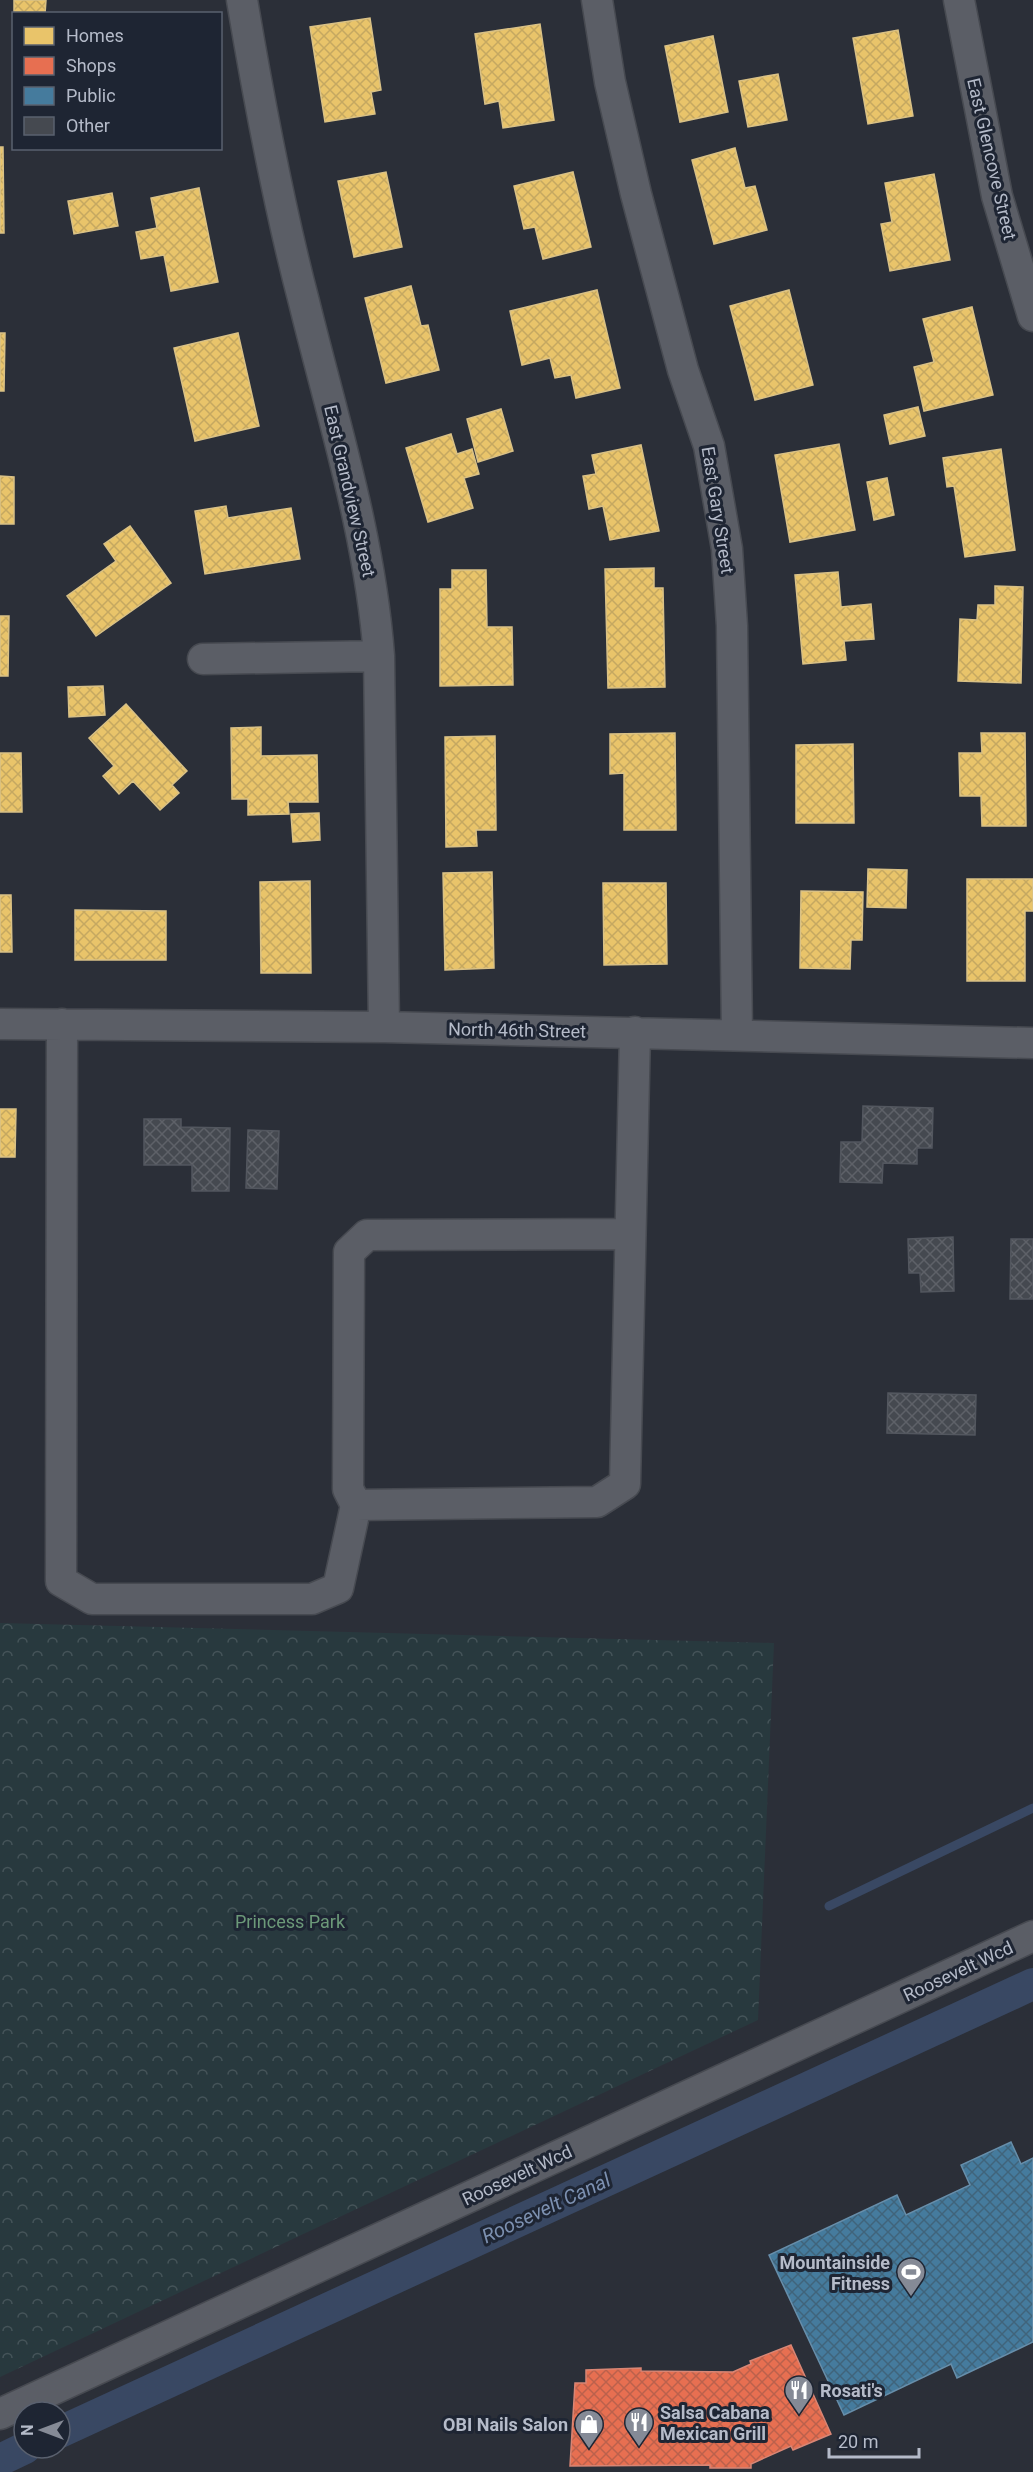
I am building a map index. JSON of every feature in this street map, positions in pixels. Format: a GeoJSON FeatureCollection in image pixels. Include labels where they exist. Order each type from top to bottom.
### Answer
{"type":"FeatureCollection","features":[{"type":"Feature","properties":{"kind":"street","name":"East Grandview Street"},"geometry":{"type":"LineString","coordinates":[[242,0],[258,99],[296,270],[362,529],[375,599],[379,656],[384,1027]]}},
{"type":"Feature","properties":{"kind":"street","name":"East Gary Street"},"geometry":{"type":"LineString","coordinates":[[597,0],[610,82],[636,194],[682,369],[710,446],[727,549],[732,626],[737,1035]]}},
{"type":"Feature","properties":{"kind":"street","name":"East Glencove Street"},"geometry":{"type":"LineString","coordinates":[[959,0],[997,196],[1033,316]]}},
{"type":"Feature","properties":{"kind":"street"},"geometry":{"type":"LineString","coordinates":[[203,659],[263,656],[379,656]]}},
{"type":"Feature","properties":{"kind":"street","name":"North 46th Street"},"geometry":{"type":"LineString","coordinates":[[0,1024],[384,1027],[1033,1043]]}},
{"type":"Feature","properties":{"kind":"street"},"geometry":{"type":"LineString","coordinates":[[62,1024],[61,1581],[92,1599],[312,1599],[338,1588],[356,1505],[348,1489],[349,1252],[367,1235],[630,1234]]}},
{"type":"Feature","properties":{"kind":"street"},"geometry":{"type":"LineString","coordinates":[[356,1505],[597,1502],[625,1484],[635,1032]]}},
{"type":"Feature","properties":{"kind":"street","name":"Roosevelt Wcd"},"geometry":{"type":"LineString","coordinates":[[0,2414],[1033,1936]]}},
{"type":"Feature","properties":{"kind":"green space","name":"Princess Park"},"geometry":{"type":"Polygon","coordinates":[[[0,1623],[774,1643],[758,2020],[0,2377],[0,1623]]]}},
{"type":"Feature","properties":{"kind":"building: Homes"},"geometry":{"type":"Polygon","coordinates":[[[14,0],[46,0],[45,12],[14,12],[14,0]]]}},
{"type":"Feature","properties":{"kind":"building: Homes"},"geometry":{"type":"Polygon","coordinates":[[[370,18],[381,90],[371,92],[375,114],[325,122],[310,27],[370,18]]]}},
{"type":"Feature","properties":{"kind":"building: Homes"},"geometry":{"type":"Polygon","coordinates":[[[540,24],[554,120],[503,128],[499,101],[485,104],[475,34],[540,24]]]}},
{"type":"Feature","properties":{"kind":"building: Homes"},"geometry":{"type":"Polygon","coordinates":[[[898,30],[913,116],[868,124],[853,38],[898,30]]]}},
{"type":"Feature","properties":{"kind":"building: Homes"},"geometry":{"type":"Polygon","coordinates":[[[713,36],[728,112],[680,122],[665,46],[713,36]]]}},
{"type":"Feature","properties":{"kind":"building: Homes"},"geometry":{"type":"Polygon","coordinates":[[[778,74],[787,120],[748,127],[739,81],[778,74]]]}},
{"type":"Feature","properties":{"kind":"building: Homes"},"geometry":{"type":"Polygon","coordinates":[[[0,147],[3,147],[4,233],[0,233],[0,147]]]}},
{"type":"Feature","properties":{"kind":"building: Homes"},"geometry":{"type":"Polygon","coordinates":[[[735,148],[745,188],[755,186],[767,230],[714,244],[692,160],[735,148]]]}},
{"type":"Feature","properties":{"kind":"building: Homes"},"geometry":{"type":"Polygon","coordinates":[[[386,172],[402,247],[354,257],[338,181],[386,172]]]}},
{"type":"Feature","properties":{"kind":"building: Homes"},"geometry":{"type":"Polygon","coordinates":[[[573,172],[591,247],[543,259],[535,227],[524,229],[514,186],[573,172]]]}},
{"type":"Feature","properties":{"kind":"building: Homes"},"geometry":{"type":"Polygon","coordinates":[[[934,174],[950,260],[890,271],[881,224],[892,222],[885,183],[934,174]]]}},
{"type":"Feature","properties":{"kind":"building: Homes"},"geometry":{"type":"Polygon","coordinates":[[[199,188],[218,282],[171,291],[164,255],[141,259],[136,232],[157,228],[151,198],[199,188]]]}},
{"type":"Feature","properties":{"kind":"building: Homes"},"geometry":{"type":"Polygon","coordinates":[[[112,193],[118,226],[74,234],[68,201],[112,193]]]}},
{"type":"Feature","properties":{"kind":"building: Homes"},"geometry":{"type":"Polygon","coordinates":[[[411,286],[421,326],[428,325],[439,370],[386,383],[365,298],[411,286]]]}},
{"type":"Feature","properties":{"kind":"building: Homes"},"geometry":{"type":"Polygon","coordinates":[[[597,290],[620,388],[576,398],[571,375],[555,378],[550,358],[522,365],[510,311],[597,290]]]}},
{"type":"Feature","properties":{"kind":"building: Homes"},"geometry":{"type":"Polygon","coordinates":[[[789,290],[813,385],[755,400],[730,306],[789,290]]]}},
{"type":"Feature","properties":{"kind":"building: Homes"},"geometry":{"type":"Polygon","coordinates":[[[972,307],[993,395],[924,411],[914,367],[934,362],[923,319],[972,307]]]}},
{"type":"Feature","properties":{"kind":"building: Homes"},"geometry":{"type":"Polygon","coordinates":[[[0,333],[5,333],[4,391],[0,391],[0,333]]]}},
{"type":"Feature","properties":{"kind":"building: Homes"},"geometry":{"type":"Polygon","coordinates":[[[238,333],[259,426],[195,441],[174,348],[238,333]]]}},
{"type":"Feature","properties":{"kind":"building: Homes"},"geometry":{"type":"Polygon","coordinates":[[[918,407],[925,436],[890,444],[884,415],[918,407]]]}},
{"type":"Feature","properties":{"kind":"building: Homes"},"geometry":{"type":"Polygon","coordinates":[[[501,409],[513,451],[478,462],[467,419],[501,409]]]}},
{"type":"Feature","properties":{"kind":"building: Homes"},"geometry":{"type":"Polygon","coordinates":[[[451,434],[457,454],[472,449],[479,474],[464,478],[473,508],[428,522],[406,448],[451,434]]]}},
{"type":"Feature","properties":{"kind":"building: Homes"},"geometry":{"type":"Polygon","coordinates":[[[839,444],[855,530],[790,542],[775,455],[839,444]]]}},
{"type":"Feature","properties":{"kind":"building: Homes"},"geometry":{"type":"Polygon","coordinates":[[[641,445],[659,531],[610,540],[603,506],[589,509],[583,476],[596,474],[592,455],[641,445]]]}},
{"type":"Feature","properties":{"kind":"building: Homes"},"geometry":{"type":"Polygon","coordinates":[[[1001,449],[1015,550],[965,557],[954,486],[947,487],[943,458],[1001,449]]]}},
{"type":"Feature","properties":{"kind":"building: Homes"},"geometry":{"type":"Polygon","coordinates":[[[0,476],[14,477],[14,524],[0,524],[0,476]]]}},
{"type":"Feature","properties":{"kind":"building: Homes"},"geometry":{"type":"Polygon","coordinates":[[[887,478],[894,515],[874,520],[867,482],[887,478]]]}},
{"type":"Feature","properties":{"kind":"building: Homes"},"geometry":{"type":"Polygon","coordinates":[[[226,506],[228,518],[291,508],[300,559],[205,574],[195,511],[226,506]]]}},
{"type":"Feature","properties":{"kind":"building: Homes"},"geometry":{"type":"Polygon","coordinates":[[[130,526],[171,583],[96,636],[67,596],[116,561],[104,544],[130,526]]]}},
{"type":"Feature","properties":{"kind":"building: Homes"},"geometry":{"type":"Polygon","coordinates":[[[654,568],[654,588],[663,588],[665,687],[608,688],[605,569],[654,568]]]}},
{"type":"Feature","properties":{"kind":"building: Homes"},"geometry":{"type":"Polygon","coordinates":[[[452,570],[486,570],[487,627],[512,627],[513,685],[440,686],[440,589],[452,589],[452,570]]]}},
{"type":"Feature","properties":{"kind":"building: Homes"},"geometry":{"type":"Polygon","coordinates":[[[838,572],[841,607],[871,604],[874,639],[844,641],[846,660],[803,664],[795,575],[838,572]]]}},
{"type":"Feature","properties":{"kind":"building: Homes"},"geometry":{"type":"Polygon","coordinates":[[[995,586],[1023,587],[1021,683],[958,681],[960,619],[977,620],[978,605],[995,605],[995,586]]]}},
{"type":"Feature","properties":{"kind":"building: Homes"},"geometry":{"type":"Polygon","coordinates":[[[0,616],[9,616],[8,676],[0,676],[0,616]]]}},
{"type":"Feature","properties":{"kind":"building: Homes"},"geometry":{"type":"Polygon","coordinates":[[[103,686],[105,715],[69,717],[68,687],[103,686]]]}},
{"type":"Feature","properties":{"kind":"building: Homes"},"geometry":{"type":"Polygon","coordinates":[[[126,704],[187,771],[172,785],[179,793],[160,810],[133,781],[119,794],[103,776],[114,766],[89,738],[126,704]]]}},
{"type":"Feature","properties":{"kind":"building: Homes"},"geometry":{"type":"Polygon","coordinates":[[[261,727],[261,756],[317,755],[318,802],[288,802],[289,814],[248,815],[248,799],[232,799],[231,728],[261,727]]]}},
{"type":"Feature","properties":{"kind":"building: Homes"},"geometry":{"type":"Polygon","coordinates":[[[675,733],[676,830],[624,830],[624,773],[610,774],[610,734],[675,733]]]}},
{"type":"Feature","properties":{"kind":"building: Homes"},"geometry":{"type":"Polygon","coordinates":[[[981,733],[1025,733],[1026,826],[982,826],[981,796],[960,796],[959,753],[982,753],[981,733]]]}},
{"type":"Feature","properties":{"kind":"building: Homes"},"geometry":{"type":"Polygon","coordinates":[[[495,736],[496,830],[476,830],[477,846],[446,847],[445,737],[495,736]]]}},
{"type":"Feature","properties":{"kind":"building: Homes"},"geometry":{"type":"Polygon","coordinates":[[[853,744],[854,823],[796,823],[796,745],[853,744]]]}},
{"type":"Feature","properties":{"kind":"building: Homes"},"geometry":{"type":"Polygon","coordinates":[[[0,753],[21,753],[22,812],[0,812],[0,753]]]}},
{"type":"Feature","properties":{"kind":"building: Homes"},"geometry":{"type":"Polygon","coordinates":[[[319,813],[320,840],[293,842],[291,814],[319,813]]]}},
{"type":"Feature","properties":{"kind":"building: Homes"},"geometry":{"type":"Polygon","coordinates":[[[868,869],[907,870],[906,908],[867,907],[868,869]]]}},
{"type":"Feature","properties":{"kind":"building: Homes"},"geometry":{"type":"Polygon","coordinates":[[[492,872],[494,968],[445,970],[443,873],[492,872]]]}},
{"type":"Feature","properties":{"kind":"building: Homes"},"geometry":{"type":"Polygon","coordinates":[[[967,879],[1033,879],[1033,911],[1025,911],[1025,981],[967,981],[967,879]]]}},
{"type":"Feature","properties":{"kind":"building: Homes"},"geometry":{"type":"Polygon","coordinates":[[[310,881],[311,973],[261,973],[260,882],[310,881]]]}},
{"type":"Feature","properties":{"kind":"building: Homes"},"geometry":{"type":"Polygon","coordinates":[[[603,883],[666,883],[667,964],[604,965],[603,883]]]}},
{"type":"Feature","properties":{"kind":"building: Homes"},"geometry":{"type":"Polygon","coordinates":[[[801,891],[863,892],[862,940],[851,940],[850,969],[800,968],[801,891]]]}},
{"type":"Feature","properties":{"kind":"building: Homes"},"geometry":{"type":"Polygon","coordinates":[[[0,895],[11,895],[12,952],[0,952],[0,895]]]}},
{"type":"Feature","properties":{"kind":"building: Homes"},"geometry":{"type":"Polygon","coordinates":[[[75,910],[166,911],[166,960],[75,960],[75,910]]]}},
{"type":"Feature","properties":{"kind":"building: Homes"},"geometry":{"type":"Polygon","coordinates":[[[0,1109],[16,1109],[15,1157],[0,1157],[0,1109]]]}},
{"type":"Feature","properties":{"kind":"building: Shops"},"geometry":{"type":"Polygon","coordinates":[[[791,2345],[831,2434],[793,2450],[791,2446],[751,2464],[751,2468],[710,2468],[710,2465],[570,2466],[575,2383],[586,2383],[586,2370],[641,2368],[641,2371],[733,2372],[751,2364],[750,2361],[791,2345]]]}},
{"type":"Feature","properties":{"kind":"building: Public","name":"Mountainside Fitness"},"geometry":{"type":"Polygon","coordinates":[[[1011,2142],[1021,2164],[1033,2158],[1033,2342],[957,2378],[951,2364],[844,2415],[769,2255],[897,2195],[906,2215],[970,2185],[961,2165],[1011,2142]]]}},
{"type":"Feature","properties":{"kind":"building: Other"},"geometry":{"type":"Polygon","coordinates":[[[863,1106],[933,1108],[932,1148],[917,1148],[917,1164],[883,1163],[882,1183],[840,1182],[841,1142],[862,1142],[863,1106]]]}},
{"type":"Feature","properties":{"kind":"building: Other"},"geometry":{"type":"Polygon","coordinates":[[[144,1119],[181,1119],[181,1127],[230,1128],[229,1191],[192,1191],[192,1165],[144,1165],[144,1119]]]}},
{"type":"Feature","properties":{"kind":"building: Other"},"geometry":{"type":"Polygon","coordinates":[[[248,1130],[279,1131],[277,1189],[246,1188],[248,1130]]]}},
{"type":"Feature","properties":{"kind":"building: Other"},"geometry":{"type":"Polygon","coordinates":[[[953,1237],[954,1291],[921,1292],[920,1273],[909,1273],[908,1239],[953,1237]]]}},
{"type":"Feature","properties":{"kind":"building: Other"},"geometry":{"type":"Polygon","coordinates":[[[1011,1239],[1033,1239],[1033,1299],[1010,1299],[1011,1239]]]}},
{"type":"Feature","properties":{"kind":"building: Other"},"geometry":{"type":"Polygon","coordinates":[[[888,1393],[976,1395],[975,1435],[887,1433],[888,1393]]]}},
{"type":"Feature","properties":{"kind":"waterway"},"geometry":{"type":"LineString","coordinates":[[829,1906],[1033,1808]]}},
{"type":"Feature","properties":{"kind":"waterway","name":"Roosevelt Canal"},"geometry":{"type":"LineString","coordinates":[[72,2426],[1033,1984]]}},
{"type":"Feature","properties":{"kind":"waterway","name":"Roosevelt Canal"},"geometry":{"type":"LineString","coordinates":[[0,2460],[12,2454]]}},
{"type":"Feature","properties":{"kind":"place","name":"Mountainside Fitness"},"geometry":{"type":"Point","coordinates":[911,2298]}},
{"type":"Feature","properties":{"kind":"place","name":"Rosati's"},"geometry":{"type":"Point","coordinates":[799,2416]}},
{"type":"Feature","properties":{"kind":"place","name":"Salsa Cabana Mexican Grill"},"geometry":{"type":"Point","coordinates":[639,2448]}},
{"type":"Feature","properties":{"kind":"place","name":"OBI Nails Salon"},"geometry":{"type":"Point","coordinates":[589,2450]}}]}
